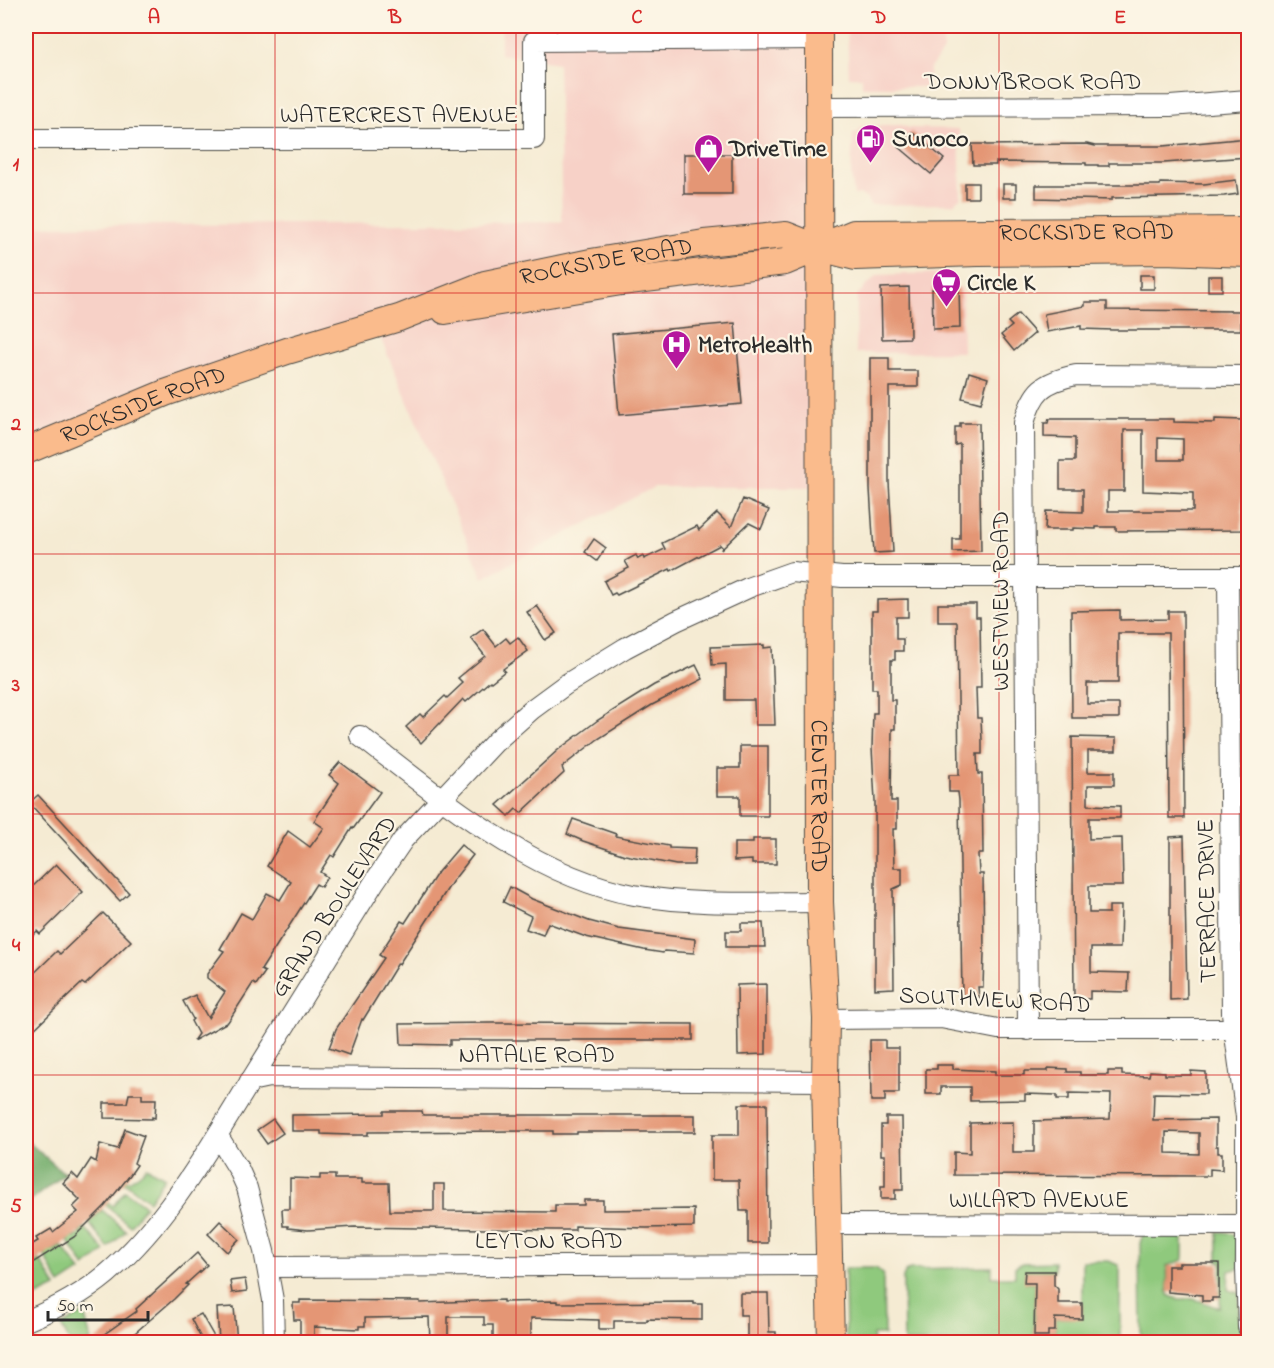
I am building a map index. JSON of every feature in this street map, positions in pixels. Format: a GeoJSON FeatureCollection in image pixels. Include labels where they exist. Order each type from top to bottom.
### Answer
{"type":"FeatureCollection","features":[{"type":"Feature","properties":{"kind":"main road","name":"CENTER ROAD"},"geometry":{"type":"LineString","coordinates":[[819,32],[820,902],[826,1019],[825,1082],[831,1342]]}},
{"type":"Feature","properties":{"kind":"main road","name":"ROCKSIDE ROAD"},"geometry":{"type":"LineString","coordinates":[[819,248],[854,233],[1248,230]]}},
{"type":"Feature","properties":{"kind":"main road","name":"ROCKSIDE ROAD"},"geometry":{"type":"LineString","coordinates":[[26,451],[165,393],[287,351],[399,318],[485,284],[591,262],[704,243],[786,236],[819,248],[855,256],[1164,251],[1248,254]]}},
{"type":"Feature","properties":{"kind":"street","name":"WATERCREST AVENUE"},"geometry":{"type":"LineString","coordinates":[[26,139],[534,140],[534,40],[819,32]]}},
{"type":"Feature","properties":{"kind":"street","name":"DONNYBROOK ROAD"},"geometry":{"type":"LineString","coordinates":[[818,107],[1170,106],[1248,100]]}},
{"type":"Feature","properties":{"kind":"street","name":"WESTVIEW ROAD"},"geometry":{"type":"LineString","coordinates":[[1028,1030],[1024,423],[1029,404],[1039,389],[1056,379],[1076,375],[1248,376]]}},
{"type":"Feature","properties":{"kind":"street","name":"GRAND BOULEVARD"},"geometry":{"type":"LineString","coordinates":[[26,1321],[51,1311],[80,1294],[107,1274],[156,1224],[218,1136],[403,840],[495,742],[531,710],[565,685],[625,648],[676,621],[768,580],[792,572],[842,577],[1248,577]]}},
{"type":"Feature","properties":{"kind":"street","name":"TERRACE DRIVE"},"geometry":{"type":"LineString","coordinates":[[1228,577],[1232,1013],[1246,1117],[1248,1327]]}},
{"type":"Feature","properties":{"kind":"street"},"geometry":{"type":"LineString","coordinates":[[360,736],[442,799],[507,843],[548,865],[594,884],[623,892],[701,903],[820,902]]}},
{"type":"Feature","properties":{"kind":"street","name":"SOUTHVIEW ROAD"},"geometry":{"type":"LineString","coordinates":[[826,1019],[941,1018],[998,1029],[1028,1030],[1234,1029]]}},
{"type":"Feature","properties":{"kind":"street","name":"NATALIE ROAD"},"geometry":{"type":"LineString","coordinates":[[250,1082],[276,1077],[825,1082]]}},
{"type":"Feature","properties":{"kind":"street"},"geometry":{"type":"LineString","coordinates":[[218,1136],[247,1188],[268,1267],[273,1300],[274,1342]]}},
{"type":"Feature","properties":{"kind":"street","name":"WILLARD AVENUE"},"geometry":{"type":"LineString","coordinates":[[830,1224],[1247,1225]]}},
{"type":"Feature","properties":{"kind":"street","name":"LEYTON ROAD"},"geometry":{"type":"LineString","coordinates":[[268,1267],[830,1265]]}},
{"type":"Feature","properties":{"kind":"shaded area"},"geometry":{"type":"Polygon","coordinates":[[[502,26],[819,26],[818,487],[654,487],[483,578],[375,325],[26,451],[26,226],[562,222],[558,63],[500,54],[502,26]]]}},
{"type":"Feature","properties":{"kind":"shaded area"},"geometry":{"type":"Polygon","coordinates":[[[847,26],[943,26],[943,51],[930,68],[928,87],[862,87],[862,77],[849,77],[847,26]]]}},
{"type":"Feature","properties":{"kind":"shaded area"},"geometry":{"type":"Polygon","coordinates":[[[901,125],[909,128],[959,129],[961,197],[953,204],[870,205],[867,199],[860,194],[854,195],[851,173],[853,133],[858,132],[861,126],[901,125]]]}},
{"type":"Feature","properties":{"kind":"shaded area"},"geometry":{"type":"Polygon","coordinates":[[[949,273],[950,286],[962,288],[963,352],[856,353],[857,295],[878,275],[949,273]]]}},
{"type":"Feature","properties":{"kind":"green space"},"geometry":{"type":"Polygon","coordinates":[[[26,1140],[65,1174],[26,1204],[26,1140]]]}},
{"type":"Feature","properties":{"kind":"green space"},"geometry":{"type":"Polygon","coordinates":[[[146,1167],[165,1177],[149,1201],[111,1172],[129,1181],[146,1167]]]}},
{"type":"Feature","properties":{"kind":"green space"},"geometry":{"type":"Polygon","coordinates":[[[125,1191],[145,1206],[130,1226],[95,1195],[96,1193],[113,1206],[125,1191]]]}},
{"type":"Feature","properties":{"kind":"green space"},"geometry":{"type":"Polygon","coordinates":[[[102,1210],[126,1231],[108,1248],[89,1223],[102,1210]]]}},
{"type":"Feature","properties":{"kind":"green space"},"geometry":{"type":"Polygon","coordinates":[[[85,1228],[105,1251],[85,1267],[64,1235],[69,1240],[74,1236],[75,1238],[85,1228]]]}},
{"type":"Feature","properties":{"kind":"green space"},"geometry":{"type":"Polygon","coordinates":[[[1144,1232],[1183,1234],[1183,1260],[1167,1266],[1168,1295],[1177,1299],[1193,1299],[1220,1307],[1222,1261],[1218,1261],[1218,1232],[1229,1233],[1237,1239],[1240,1268],[1229,1271],[1228,1290],[1239,1293],[1239,1319],[1244,1342],[1141,1342],[1140,1243],[1144,1232]]]}},
{"type":"Feature","properties":{"kind":"green space"},"geometry":{"type":"Polygon","coordinates":[[[62,1246],[81,1271],[60,1285],[43,1252],[51,1248],[53,1251],[62,1246]]]}},
{"type":"Feature","properties":{"kind":"green space"},"geometry":{"type":"Polygon","coordinates":[[[40,1260],[56,1287],[33,1298],[26,1280],[26,1267],[40,1260]]]}},
{"type":"Feature","properties":{"kind":"green space"},"geometry":{"type":"Polygon","coordinates":[[[1082,1261],[1109,1261],[1118,1265],[1120,1270],[1120,1342],[904,1342],[903,1278],[906,1271],[910,1269],[992,1267],[992,1277],[1015,1277],[1015,1267],[1023,1263],[1054,1262],[1054,1271],[1025,1271],[1025,1283],[1035,1283],[1034,1336],[1047,1336],[1048,1331],[1055,1331],[1055,1318],[1082,1318],[1082,1261]]]}},
{"type":"Feature","properties":{"kind":"green space"},"geometry":{"type":"Polygon","coordinates":[[[845,1268],[876,1268],[883,1274],[884,1335],[873,1335],[873,1342],[846,1342],[845,1268]]]}},
{"type":"Feature","properties":{"kind":"green space"},"geometry":{"type":"Polygon","coordinates":[[[84,1313],[91,1340],[70,1342],[61,1326],[84,1313]]]}},
{"type":"Feature","properties":{"kind":"building"},"geometry":{"type":"Polygon","coordinates":[[[912,132],[944,159],[931,174],[899,147],[912,132]]]}},
{"type":"Feature","properties":{"kind":"building"},"geometry":{"type":"Polygon","coordinates":[[[1246,139],[1248,157],[1164,163],[1109,163],[1109,166],[1086,165],[1086,163],[996,162],[996,165],[973,165],[972,144],[1163,146],[1246,139]]]}},
{"type":"Feature","properties":{"kind":"building","name":"DriveTime"},"geometry":{"type":"Polygon","coordinates":[[[684,154],[732,154],[732,194],[684,194],[684,154]]]}},
{"type":"Feature","properties":{"kind":"building"},"geometry":{"type":"Polygon","coordinates":[[[1236,180],[1238,194],[1224,196],[1112,198],[1112,200],[1036,198],[1036,185],[1204,184],[1236,180]]]}},
{"type":"Feature","properties":{"kind":"building"},"geometry":{"type":"Polygon","coordinates":[[[965,183],[978,183],[978,198],[965,198],[965,183]]]}},
{"type":"Feature","properties":{"kind":"building"},"geometry":{"type":"Polygon","coordinates":[[[1003,184],[1016,184],[1016,198],[1003,198],[1003,184]]]}},
{"type":"Feature","properties":{"kind":"building"},"geometry":{"type":"Polygon","coordinates":[[[1140,275],[1154,275],[1154,289],[1140,289],[1140,275]]]}},
{"type":"Feature","properties":{"kind":"building"},"geometry":{"type":"Polygon","coordinates":[[[1208,276],[1222,276],[1222,291],[1208,291],[1208,276]]]}},
{"type":"Feature","properties":{"kind":"building","name":"Circle K"},"geometry":{"type":"Polygon","coordinates":[[[909,287],[910,338],[882,339],[881,288],[909,287]]]}},
{"type":"Feature","properties":{"kind":"building","name":"Circle K"},"geometry":{"type":"Polygon","coordinates":[[[959,288],[960,328],[933,329],[932,289],[959,288]]]}},
{"type":"Feature","properties":{"kind":"building"},"geometry":{"type":"Polygon","coordinates":[[[1085,302],[1107,302],[1107,310],[1241,311],[1241,330],[1113,330],[1081,329],[1081,326],[1047,332],[1044,314],[1085,306],[1085,302]]]}},
{"type":"Feature","properties":{"kind":"building"},"geometry":{"type":"Polygon","coordinates":[[[1018,314],[1035,333],[1014,351],[1001,335],[1012,326],[1008,322],[1018,314]]]}},
{"type":"Feature","properties":{"kind":"building","name":"MetroHealth"},"geometry":{"type":"Polygon","coordinates":[[[735,323],[742,404],[619,415],[612,334],[735,323]]]}},
{"type":"Feature","properties":{"kind":"building"},"geometry":{"type":"Polygon","coordinates":[[[870,358],[889,358],[889,371],[918,371],[918,387],[889,387],[889,482],[893,552],[874,553],[870,489],[870,358]]]}},
{"type":"Feature","properties":{"kind":"building"},"geometry":{"type":"Polygon","coordinates":[[[969,372],[988,378],[981,403],[962,398],[969,372]]]}},
{"type":"Feature","properties":{"kind":"building"},"geometry":{"type":"Polygon","coordinates":[[[1049,419],[1174,419],[1174,422],[1215,423],[1215,419],[1242,420],[1242,458],[1248,458],[1248,497],[1242,497],[1242,530],[1116,531],[1116,527],[1096,527],[1096,529],[1045,530],[1046,511],[1083,512],[1083,489],[1060,489],[1060,461],[1075,461],[1075,438],[1044,437],[1044,423],[1048,423],[1049,419]],[[1124,430],[1124,491],[1108,491],[1108,511],[1193,511],[1193,493],[1143,491],[1143,430],[1124,430]],[[1158,438],[1158,460],[1183,460],[1183,439],[1158,438]]]}},
{"type":"Feature","properties":{"kind":"building"},"geometry":{"type":"Polygon","coordinates":[[[960,423],[979,423],[981,551],[953,552],[953,539],[960,539],[960,444],[955,445],[955,427],[960,427],[960,423]]]}},
{"type":"Feature","properties":{"kind":"building"},"geometry":{"type":"Polygon","coordinates":[[[743,499],[769,510],[761,529],[749,523],[721,550],[720,545],[671,571],[670,569],[617,595],[615,593],[611,595],[604,581],[629,568],[625,561],[636,555],[638,559],[643,556],[644,559],[665,549],[662,543],[697,526],[699,530],[717,513],[731,527],[743,499]]]}},
{"type":"Feature","properties":{"kind":"building"},"geometry":{"type":"Polygon","coordinates":[[[594,539],[606,548],[597,561],[585,552],[594,539]]]}},
{"type":"Feature","properties":{"kind":"building"},"geometry":{"type":"Polygon","coordinates":[[[908,599],[908,617],[896,617],[896,639],[903,639],[903,651],[895,651],[895,660],[891,660],[891,700],[895,700],[895,729],[892,729],[891,801],[897,801],[897,829],[893,829],[894,868],[902,868],[902,885],[893,889],[894,988],[875,989],[875,801],[872,748],[873,713],[877,713],[877,689],[872,689],[872,611],[877,611],[877,600],[908,599]]]}},
{"type":"Feature","properties":{"kind":"building"},"geometry":{"type":"Polygon","coordinates":[[[938,604],[976,604],[976,617],[980,617],[981,688],[976,688],[977,718],[981,718],[982,741],[982,754],[977,754],[978,774],[982,774],[983,854],[978,854],[979,874],[983,874],[984,953],[983,987],[978,987],[979,998],[962,998],[959,800],[958,792],[949,792],[949,775],[959,775],[957,622],[938,622],[938,604]]]}},
{"type":"Feature","properties":{"kind":"building"},"geometry":{"type":"Polygon","coordinates":[[[537,606],[556,633],[545,640],[527,612],[537,606]]]}},
{"type":"Feature","properties":{"kind":"building"},"geometry":{"type":"Polygon","coordinates":[[[1120,610],[1120,620],[1168,619],[1168,611],[1183,611],[1184,818],[1169,818],[1168,633],[1118,633],[1118,683],[1087,683],[1087,704],[1119,704],[1119,718],[1072,718],[1071,611],[1120,610]]]}},
{"type":"Feature","properties":{"kind":"building"},"geometry":{"type":"Polygon","coordinates":[[[483,629],[496,646],[506,638],[510,643],[518,637],[528,651],[503,669],[505,671],[466,702],[463,699],[421,743],[406,727],[420,714],[423,717],[445,696],[447,698],[463,683],[458,678],[485,656],[471,638],[483,629]]]}},
{"type":"Feature","properties":{"kind":"building"},"geometry":{"type":"Polygon","coordinates":[[[764,645],[764,648],[772,647],[775,725],[755,725],[754,700],[726,700],[726,664],[712,665],[711,647],[764,645]]]}},
{"type":"Feature","properties":{"kind":"building"},"geometry":{"type":"Polygon","coordinates":[[[696,665],[703,679],[652,705],[598,739],[562,767],[564,773],[521,813],[516,809],[509,816],[497,805],[558,750],[598,720],[654,685],[696,665]]]}},
{"type":"Feature","properties":{"kind":"building"},"geometry":{"type":"Polygon","coordinates":[[[1072,737],[1116,738],[1116,751],[1088,751],[1088,772],[1114,772],[1114,785],[1088,785],[1088,805],[1120,806],[1120,818],[1089,818],[1089,839],[1122,838],[1123,886],[1089,886],[1089,913],[1109,913],[1109,906],[1121,906],[1120,948],[1091,948],[1091,972],[1129,973],[1128,992],[1090,991],[1090,999],[1074,999],[1072,737]]]}},
{"type":"Feature","properties":{"kind":"building"},"geometry":{"type":"Polygon","coordinates":[[[740,746],[768,746],[768,816],[740,816],[740,796],[717,796],[717,768],[740,768],[740,746]]]}},
{"type":"Feature","properties":{"kind":"building"},"geometry":{"type":"Polygon","coordinates":[[[340,762],[380,792],[352,828],[334,857],[331,855],[320,872],[327,877],[321,887],[316,884],[261,970],[265,972],[256,985],[253,983],[228,1022],[193,1041],[198,1034],[183,1001],[195,995],[208,1018],[225,992],[207,978],[207,974],[224,951],[220,949],[241,913],[252,919],[267,893],[280,900],[291,882],[267,866],[288,831],[310,847],[324,828],[314,821],[339,783],[329,775],[340,762]]]}},
{"type":"Feature","properties":{"kind":"building"},"geometry":{"type":"Polygon","coordinates":[[[38,795],[129,893],[120,901],[29,803],[38,795]]]}},
{"type":"Feature","properties":{"kind":"building"},"geometry":{"type":"Polygon","coordinates":[[[573,819],[616,834],[615,836],[669,846],[669,848],[695,849],[694,865],[676,865],[625,855],[583,841],[567,834],[573,819]]]}},
{"type":"Feature","properties":{"kind":"building"},"geometry":{"type":"Polygon","coordinates":[[[1184,836],[1187,999],[1170,1000],[1170,837],[1184,836]]]}},
{"type":"Feature","properties":{"kind":"building"},"geometry":{"type":"Polygon","coordinates":[[[753,839],[776,839],[776,864],[752,864],[752,860],[734,861],[734,843],[753,843],[753,839]]]}},
{"type":"Feature","properties":{"kind":"building"},"geometry":{"type":"Polygon","coordinates":[[[461,845],[473,855],[452,882],[362,1019],[349,1055],[329,1048],[336,1029],[384,958],[379,955],[401,921],[405,923],[438,872],[461,845]]]}},
{"type":"Feature","properties":{"kind":"building"},"geometry":{"type":"Polygon","coordinates":[[[56,864],[83,892],[40,934],[37,931],[26,942],[26,893],[56,864]]]}},
{"type":"Feature","properties":{"kind":"building"},"geometry":{"type":"Polygon","coordinates":[[[510,887],[532,899],[589,921],[619,929],[695,939],[694,953],[664,951],[663,953],[644,950],[586,937],[548,923],[543,935],[526,929],[531,916],[503,902],[510,887]]]}},
{"type":"Feature","properties":{"kind":"building"},"geometry":{"type":"Polygon","coordinates":[[[103,913],[131,941],[85,985],[82,983],[26,1037],[26,981],[57,951],[60,954],[103,913]]]}},
{"type":"Feature","properties":{"kind":"building"},"geometry":{"type":"Polygon","coordinates":[[[741,923],[763,923],[765,947],[726,947],[726,931],[741,931],[741,923]]]}},
{"type":"Feature","properties":{"kind":"building"},"geometry":{"type":"Polygon","coordinates":[[[766,984],[766,1054],[738,1055],[737,985],[766,984]]]}},
{"type":"Feature","properties":{"kind":"building"},"geometry":{"type":"Polygon","coordinates":[[[400,1024],[693,1024],[693,1040],[450,1040],[450,1045],[401,1044],[400,1024]]]}},
{"type":"Feature","properties":{"kind":"building"},"geometry":{"type":"Polygon","coordinates":[[[870,1040],[885,1040],[885,1048],[899,1048],[899,1093],[885,1093],[885,1101],[871,1101],[870,1040]]]}},
{"type":"Feature","properties":{"kind":"building"},"geometry":{"type":"Polygon","coordinates":[[[937,1065],[953,1065],[953,1069],[995,1071],[995,1075],[1024,1075],[1024,1071],[1048,1071],[1048,1068],[1067,1069],[1067,1072],[1080,1072],[1080,1075],[1108,1075],[1108,1071],[1122,1071],[1122,1075],[1149,1076],[1150,1071],[1165,1072],[1165,1075],[1191,1075],[1191,1071],[1206,1072],[1206,1094],[1154,1093],[1153,1120],[1216,1119],[1216,1146],[1218,1146],[1218,1153],[1222,1153],[1222,1170],[1210,1169],[1210,1176],[954,1175],[954,1152],[970,1153],[970,1123],[1013,1122],[1013,1152],[1034,1152],[1034,1121],[1110,1119],[1111,1094],[1069,1093],[1069,1099],[1057,1099],[1057,1095],[1025,1094],[1025,1100],[970,1101],[970,1087],[941,1087],[941,1094],[926,1094],[926,1069],[937,1069],[937,1065]],[[1166,1132],[1166,1153],[1199,1154],[1199,1133],[1166,1132]]]}},
{"type":"Feature","properties":{"kind":"building"},"geometry":{"type":"Polygon","coordinates":[[[129,1094],[142,1094],[142,1099],[156,1099],[155,1118],[104,1118],[104,1103],[127,1103],[129,1094]]]}},
{"type":"Feature","properties":{"kind":"building"},"geometry":{"type":"Polygon","coordinates":[[[739,1104],[767,1104],[768,1243],[748,1243],[748,1211],[740,1211],[739,1180],[712,1180],[712,1135],[739,1135],[739,1104]]]}},
{"type":"Feature","properties":{"kind":"building"},"geometry":{"type":"Polygon","coordinates":[[[384,1111],[422,1111],[423,1115],[695,1115],[695,1132],[553,1134],[553,1131],[368,1132],[368,1135],[349,1135],[321,1134],[321,1131],[292,1131],[292,1115],[384,1114],[384,1111]]]}},
{"type":"Feature","properties":{"kind":"building"},"geometry":{"type":"Polygon","coordinates":[[[886,1117],[902,1117],[903,1190],[895,1190],[895,1199],[881,1199],[881,1186],[885,1186],[885,1155],[881,1155],[881,1125],[886,1125],[886,1117]]]}},
{"type":"Feature","properties":{"kind":"building"},"geometry":{"type":"Polygon","coordinates":[[[273,1119],[283,1133],[267,1144],[257,1130],[273,1119]]]}},
{"type":"Feature","properties":{"kind":"building"},"geometry":{"type":"Polygon","coordinates":[[[125,1129],[144,1136],[134,1163],[137,1165],[130,1175],[105,1206],[74,1237],[26,1267],[26,1248],[38,1241],[36,1238],[51,1229],[53,1232],[78,1212],[73,1207],[80,1200],[63,1183],[72,1173],[78,1179],[91,1159],[96,1162],[100,1144],[118,1149],[125,1129]]]}},
{"type":"Feature","properties":{"kind":"building"},"geometry":{"type":"Polygon","coordinates":[[[320,1175],[335,1175],[335,1179],[362,1179],[362,1183],[389,1183],[390,1211],[434,1211],[434,1184],[444,1184],[444,1211],[555,1212],[555,1205],[584,1205],[584,1200],[603,1200],[603,1210],[694,1209],[694,1227],[575,1226],[575,1230],[556,1230],[354,1227],[308,1230],[283,1226],[282,1209],[290,1209],[290,1178],[320,1179],[320,1175]]]}},
{"type":"Feature","properties":{"kind":"building"},"geometry":{"type":"Polygon","coordinates":[[[220,1221],[239,1239],[227,1252],[208,1234],[220,1221]]]}},
{"type":"Feature","properties":{"kind":"building"},"geometry":{"type":"Polygon","coordinates":[[[197,1253],[207,1265],[186,1284],[188,1285],[174,1299],[136,1332],[122,1342],[93,1342],[137,1311],[136,1309],[197,1253]]]}},
{"type":"Feature","properties":{"kind":"building"},"geometry":{"type":"Polygon","coordinates":[[[1179,1263],[1219,1263],[1219,1298],[1202,1301],[1202,1295],[1168,1292],[1168,1266],[1179,1266],[1179,1263]]]}},
{"type":"Feature","properties":{"kind":"building"},"geometry":{"type":"Polygon","coordinates":[[[1025,1271],[1054,1271],[1058,1303],[1082,1303],[1082,1319],[1055,1318],[1055,1331],[1048,1331],[1048,1336],[1034,1336],[1035,1283],[1024,1283],[1025,1271]]]}},
{"type":"Feature","properties":{"kind":"building"},"geometry":{"type":"Polygon","coordinates":[[[245,1279],[247,1291],[232,1293],[230,1281],[245,1279]]]}},
{"type":"Feature","properties":{"kind":"building"},"geometry":{"type":"Polygon","coordinates":[[[740,1293],[768,1293],[769,1332],[776,1332],[776,1342],[747,1341],[747,1315],[740,1315],[740,1293]]]}},
{"type":"Feature","properties":{"kind":"building"},"geometry":{"type":"Polygon","coordinates":[[[300,1300],[420,1301],[420,1303],[503,1300],[503,1302],[558,1301],[558,1303],[694,1302],[694,1304],[702,1304],[702,1320],[614,1321],[614,1329],[599,1329],[599,1320],[531,1318],[531,1342],[493,1342],[493,1325],[484,1325],[484,1317],[448,1317],[448,1342],[430,1342],[429,1317],[365,1318],[365,1326],[359,1326],[359,1329],[314,1327],[314,1342],[300,1342],[300,1320],[294,1320],[293,1303],[300,1303],[300,1300]]]}},
{"type":"Feature","properties":{"kind":"building"},"geometry":{"type":"Polygon","coordinates":[[[234,1307],[237,1342],[219,1342],[217,1308],[234,1307]]]}},
{"type":"Feature","properties":{"kind":"building"},"geometry":{"type":"Polygon","coordinates":[[[201,1314],[217,1342],[203,1342],[191,1319],[201,1314]]]}},
{"type":"Feature","properties":{"kind":"place","name":"Sunoco"},"geometry":{"type":"Point","coordinates":[871,164]}},
{"type":"Feature","properties":{"kind":"place","name":"DriveTime"},"geometry":{"type":"Point","coordinates":[708,174]}},
{"type":"Feature","properties":{"kind":"place","name":"Circle K"},"geometry":{"type":"Point","coordinates":[946,308]}},
{"type":"Feature","properties":{"kind":"place","name":"MetroHealth"},"geometry":{"type":"Point","coordinates":[677,370]}}]}
